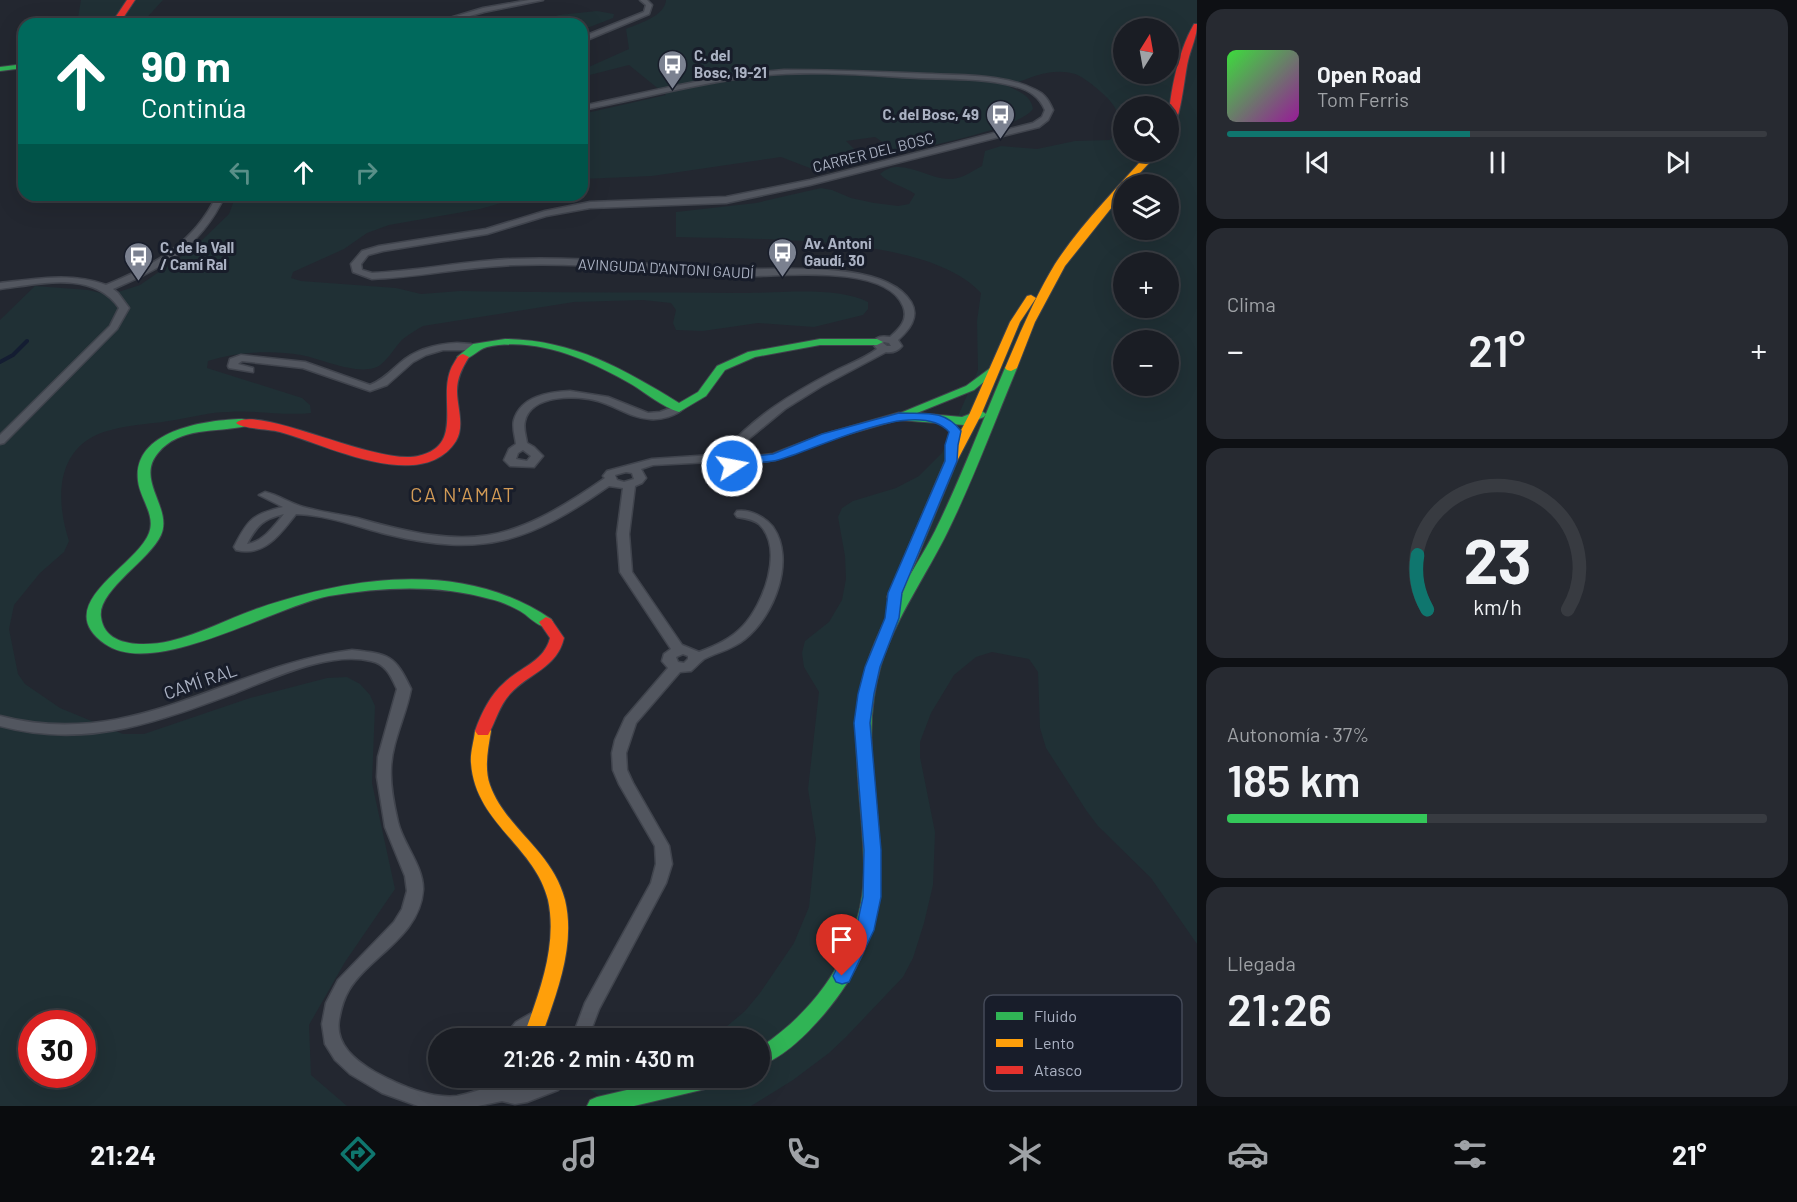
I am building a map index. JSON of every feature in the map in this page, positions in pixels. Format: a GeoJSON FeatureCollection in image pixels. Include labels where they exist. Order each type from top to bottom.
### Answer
{"type":"FeatureCollection","features":[{"type":"Feature","properties":{"kind":"main road"},"geometry":{"type":"LineString","coordinates":[[119,18],[131,0]]}},
{"type":"Feature","properties":{"kind":"main road"},"geometry":{"type":"LineString","coordinates":[[1178,96],[1186,46],[1197,26]]}},
{"type":"Feature","properties":{"kind":"main road"},"geometry":{"type":"LineString","coordinates":[[0,69],[18,67]]}},
{"type":"Feature","properties":{"kind":"main road"},"geometry":{"type":"LineString","coordinates":[[892,618],[895,593],[951,461],[975,416],[1016,322],[1045,278],[1060,265],[1111,200],[1145,162]]}},
{"type":"Feature","properties":{"kind":"main road"},"geometry":{"type":"LineString","coordinates":[[770,1050],[811,1017],[833,990],[851,962],[865,930],[872,897],[872,850],[862,723],[873,667],[892,618],[931,552],[1030,322],[1060,265]]}},
{"type":"Feature","properties":{"kind":"main road"},"geometry":{"type":"LineString","coordinates":[[535,1028],[556,958],[559,921],[555,899],[545,871],[535,857],[514,837],[492,808],[483,786],[478,755],[484,728],[494,705],[508,687],[548,659],[555,651],[557,636],[553,627],[514,602],[467,590],[408,586],[342,590],[303,598],[176,645],[144,649],[107,640],[99,633],[93,615],[98,597],[142,556],[157,532],[157,514],[144,485],[143,476],[151,455],[164,442],[195,428],[237,422],[262,423],[297,431],[328,444],[388,462],[420,459],[446,447],[451,441],[454,429],[449,405],[451,378],[471,347],[514,341],[569,348],[595,359],[679,408],[695,401],[719,369],[748,355],[846,339],[880,345]]}},
{"type":"Feature","properties":{"kind":"main road"},"geometry":{"type":"LineString","coordinates":[[899,417],[970,388],[996,367]]}},
{"type":"Feature","properties":{"kind":"main road"},"geometry":{"type":"LineString","coordinates":[[899,417],[964,421],[985,410],[999,396]]}},
{"type":"Feature","properties":{"kind":"main road"},"geometry":{"type":"LineString","coordinates":[[937,401],[961,402],[970,407],[975,416],[980,441]]}},
{"type":"Feature","properties":{"kind":"main road"},"geometry":{"type":"LineString","coordinates":[[937,401],[929,410],[955,431],[951,445],[951,461]]}},
{"type":"Feature","properties":{"kind":"main road"},"geometry":{"type":"LineString","coordinates":[[597,1106],[675,1088]]}},
{"type":"Feature","properties":{"kind":"street"},"geometry":{"type":"LineString","coordinates":[[454,18],[483,10],[540,0]]}},
{"type":"Feature","properties":{"kind":"street"},"geometry":{"type":"LineString","coordinates":[[588,38],[647,13],[649,4],[643,0]]}},
{"type":"Feature","properties":{"kind":"street","name":"CARRER DEL BOSC"},"geometry":{"type":"LineString","coordinates":[[372,276],[358,272],[356,264],[365,253],[382,248],[487,231],[545,214],[590,205],[726,200],[810,182],[1036,125],[1045,118],[1048,110],[1044,99],[1035,92],[1018,85],[991,79],[822,71],[725,77],[588,107]]}},
{"type":"Feature","properties":{"kind":"street"},"geometry":{"type":"LineString","coordinates":[[107,288],[148,270],[185,245],[207,223],[218,201]]}},
{"type":"Feature","properties":{"kind":"street","name":"AVINGUDA D'ANTONI GAUDÍ"},"geometry":{"type":"LineString","coordinates":[[372,276],[526,261],[744,273],[829,272],[869,278],[892,287],[908,302],[911,313],[906,328],[892,340],[896,343],[896,347],[880,345]]}},
{"type":"Feature","properties":{"kind":"street"},"geometry":{"type":"LineString","coordinates":[[0,286],[71,280],[107,288],[118,296],[124,308],[118,322],[0,441]]}},
{"type":"Feature","properties":{"kind":"street"},"geometry":{"type":"LineString","coordinates":[[249,370],[233,366],[234,362],[241,358],[305,365],[370,388],[381,386],[416,357],[450,345],[471,347]]}},
{"type":"Feature","properties":{"kind":"street"},"geometry":{"type":"LineString","coordinates":[[731,451],[755,427],[804,390],[878,354],[880,345]]}},
{"type":"Feature","properties":{"kind":"street"},"geometry":{"type":"LineString","coordinates":[[522,446],[519,426],[524,411],[535,402],[552,396],[589,395],[647,416],[664,414],[679,408]]}},
{"type":"Feature","properties":{"kind":"street"},"geometry":{"type":"LineString","coordinates":[[713,458],[717,464],[728,466],[740,461],[775,457],[826,437],[899,417]]}},
{"type":"Feature","properties":{"kind":"street"},"geometry":{"type":"LineString","coordinates":[[610,480],[609,476],[614,470],[631,469],[652,462],[713,458],[718,452],[731,451],[739,455],[740,461]]}},
{"type":"Feature","properties":{"kind":"street"},"geometry":{"type":"LineString","coordinates":[[610,480],[618,485],[629,485],[640,478],[639,474],[631,469]]}},
{"type":"Feature","properties":{"kind":"street"},"geometry":{"type":"LineString","coordinates":[[265,495],[297,510],[393,532],[470,542],[520,532],[562,514],[610,480]]}},
{"type":"Feature","properties":{"kind":"street"},"geometry":{"type":"LineString","coordinates":[[629,485],[623,534],[626,572],[680,650]]}},
{"type":"Feature","properties":{"kind":"street"},"geometry":{"type":"LineString","coordinates":[[695,658],[691,652],[680,650],[673,652],[669,662],[677,667],[692,665],[695,658],[730,643],[746,631],[765,604],[774,579],[776,555],[770,535],[762,522],[741,514]]}},
{"type":"Feature","properties":{"kind":"street","name":"CAMÍ RAL"},"geometry":{"type":"LineString","coordinates":[[0,721],[30,727],[58,729],[91,728],[125,723],[181,707],[314,660],[338,655],[372,656],[396,668],[401,676],[404,689],[384,774],[392,826],[415,889],[406,919],[360,965],[335,995],[330,1012],[330,1033],[336,1048],[347,1062],[363,1074],[411,1095],[439,1103],[454,1104],[487,1088]]}},
{"type":"Feature","properties":{"kind":"street"},"geometry":{"type":"LineString","coordinates":[[583,1028],[591,1008],[658,883],[664,864],[663,846],[620,770],[619,753],[630,721],[677,667]]}},
{"type":"Feature","properties":{"kind":"street"},"geometry":{"type":"LineString","coordinates":[[521,1028],[540,1015]]}},
{"type":"Feature","properties":{"kind":"street"},"geometry":{"type":"LineString","coordinates":[[506,1088],[515,1096],[543,1088]]}},
{"type":"Feature","properties":{"kind":"shaded area"},"geometry":{"type":"Polygon","coordinates":[[[81,0],[163,0],[146,18],[78,18],[81,0]]]}},
{"type":"Feature","properties":{"kind":"shaded area"},"geometry":{"type":"Polygon","coordinates":[[[666,0],[1197,0],[1197,944],[1151,878],[1098,826],[1046,748],[1040,728],[1038,672],[1029,659],[992,652],[976,657],[954,675],[931,713],[920,742],[920,757],[935,832],[933,885],[913,958],[903,977],[829,1053],[793,1080],[751,1106],[615,1106],[588,1088],[770,1088],[770,1028],[725,1028],[745,1011],[760,993],[794,943],[809,907],[816,839],[808,789],[819,692],[804,667],[802,653],[805,641],[829,622],[842,600],[846,579],[845,556],[838,517],[842,508],[853,501],[896,488],[919,476],[942,453],[978,370],[977,321],[981,293],[955,273],[921,259],[881,250],[792,240],[676,237],[676,212],[756,203],[821,188],[874,203],[898,206],[909,204],[915,194],[880,174],[897,167],[943,179],[952,179],[964,176],[982,166],[985,151],[1001,146],[1037,149],[1075,141],[1110,140],[1113,135],[1113,162],[1179,162],[1179,96],[1113,96],[1113,105],[1098,89],[1075,74],[1049,73],[1008,86],[1030,100],[1033,109],[1024,116],[991,130],[899,153],[875,137],[846,141],[862,157],[815,170],[781,157],[652,176],[588,179],[588,113],[666,95],[629,65],[588,75],[588,67],[629,49],[626,29],[657,15],[665,6],[666,0]]]}},
{"type":"Feature","properties":{"kind":"shaded area"},"geometry":{"type":"Polygon","coordinates":[[[597,11],[614,14],[613,18],[588,28],[588,18],[547,18],[597,11]]]}},
{"type":"Feature","properties":{"kind":"shaded area"},"geometry":{"type":"Polygon","coordinates":[[[234,201],[508,201],[480,209],[389,225],[367,233],[344,249],[293,272],[291,278],[301,281],[396,288],[421,294],[460,291],[821,292],[854,297],[868,302],[868,309],[863,315],[814,327],[758,323],[703,331],[676,330],[673,323],[676,310],[671,303],[643,300],[574,302],[423,326],[403,339],[386,360],[374,368],[347,368],[289,353],[230,356],[208,361],[207,368],[302,398],[310,405],[311,413],[222,412],[127,426],[93,437],[80,446],[70,459],[61,489],[64,524],[69,541],[64,552],[40,573],[14,605],[9,629],[18,674],[25,684],[60,708],[123,734],[144,734],[250,698],[327,678],[347,677],[360,684],[370,695],[375,706],[372,783],[395,889],[345,962],[309,1025],[311,1075],[347,1106],[0,1106],[0,320],[35,286],[88,290],[109,295],[140,285],[195,247],[229,214],[234,201]]]}},
{"type":"Feature","properties":{"kind":"waterway"},"geometry":{"type":"LineString","coordinates":[[0,362],[13,355],[27,341]]}},
{"type":"Feature","properties":{"kind":"traffic: fast"},"geometry":{"type":"LineString","coordinates":[[0,69],[18,67]]}},
{"type":"Feature","properties":{"kind":"traffic: fast"},"geometry":{"type":"LineString","coordinates":[[463,357],[477,347],[493,343],[529,343],[552,346],[575,353],[618,372],[679,408],[702,394],[721,368],[752,354],[820,342],[877,342]]}},
{"type":"Feature","properties":{"kind":"traffic: fast"},"geometry":{"type":"LineString","coordinates":[[770,1050],[792,1034],[821,1005],[842,975],[861,935],[867,917],[872,887],[872,856],[863,746],[864,713],[874,665],[887,630],[951,511],[1011,368]]}},
{"type":"Feature","properties":{"kind":"traffic: fast"},"geometry":{"type":"LineString","coordinates":[[899,416],[970,388],[993,369]]}},
{"type":"Feature","properties":{"kind":"traffic: fast"},"geometry":{"type":"LineString","coordinates":[[907,416],[964,421],[980,414]]}},
{"type":"Feature","properties":{"kind":"traffic: fast"},"geometry":{"type":"LineString","coordinates":[[242,423],[195,428],[164,441],[152,452],[145,464],[144,480],[157,519],[156,532],[150,544],[104,592],[96,604],[94,617],[99,630],[111,641],[120,646],[136,649],[170,646],[323,593],[378,585],[439,585],[469,589],[498,596],[524,607],[546,622]]}},
{"type":"Feature","properties":{"kind":"traffic: fast"},"geometry":{"type":"LineString","coordinates":[[597,1106],[672,1088]]}},
{"type":"Feature","properties":{"kind":"traffic: slow"},"geometry":{"type":"LineString","coordinates":[[1011,368],[1030,322],[1060,265],[1111,200],[1145,162]]}},
{"type":"Feature","properties":{"kind":"traffic: slow"},"geometry":{"type":"LineString","coordinates":[[894,597],[951,461],[975,415],[1015,322],[1031,298]]}},
{"type":"Feature","properties":{"kind":"traffic: slow"},"geometry":{"type":"LineString","coordinates":[[483,731],[478,760],[482,784],[491,804],[548,876],[556,899],[559,917],[557,952],[549,988],[535,1028]]}},
{"type":"Feature","properties":{"kind":"traffic: jam"},"geometry":{"type":"LineString","coordinates":[[119,18],[131,0]]}},
{"type":"Feature","properties":{"kind":"traffic: jam"},"geometry":{"type":"LineString","coordinates":[[1178,96],[1186,51],[1197,26]]}},
{"type":"Feature","properties":{"kind":"traffic: jam"},"geometry":{"type":"LineString","coordinates":[[242,423],[285,429],[375,458],[398,461],[419,460],[437,454],[450,440],[454,422],[452,380],[463,357]]}},
{"type":"Feature","properties":{"kind":"traffic: jam"},"geometry":{"type":"LineString","coordinates":[[483,731],[493,707],[504,691],[539,666],[551,654],[557,638],[546,622]]}},
{"type":"Feature","properties":{"kind":"place","name":"C. del Bosc, 19-21"},"geometry":{"type":"Point","coordinates":[673,90]}},
{"type":"Feature","properties":{"kind":"place","name":"C. del Bosc, 49"},"geometry":{"type":"Point","coordinates":[1000,140]}},
{"type":"Feature","properties":{"kind":"place","name":"Av. Antoni Gaudí, 30"},"geometry":{"type":"Point","coordinates":[783,278]}},
{"type":"Feature","properties":{"kind":"place","name":"C. de la Vall / Camí Ral"},"geometry":{"type":"Point","coordinates":[139,282]}},
{"type":"Feature","properties":{"kind":"district","name":"CA N'AMAT"},"geometry":{"type":"Point","coordinates":[463,494]}},
{"type":"Feature","properties":{"kind":"route"},"geometry":{"type":"LineString","coordinates":[[732,466],[740,461],[775,457],[808,446],[826,437],[899,417],[938,418],[945,421],[955,431],[951,445],[951,461],[895,593],[892,618],[873,667],[866,694],[862,723],[872,850],[872,897],[865,930],[842,976]]}}]}
